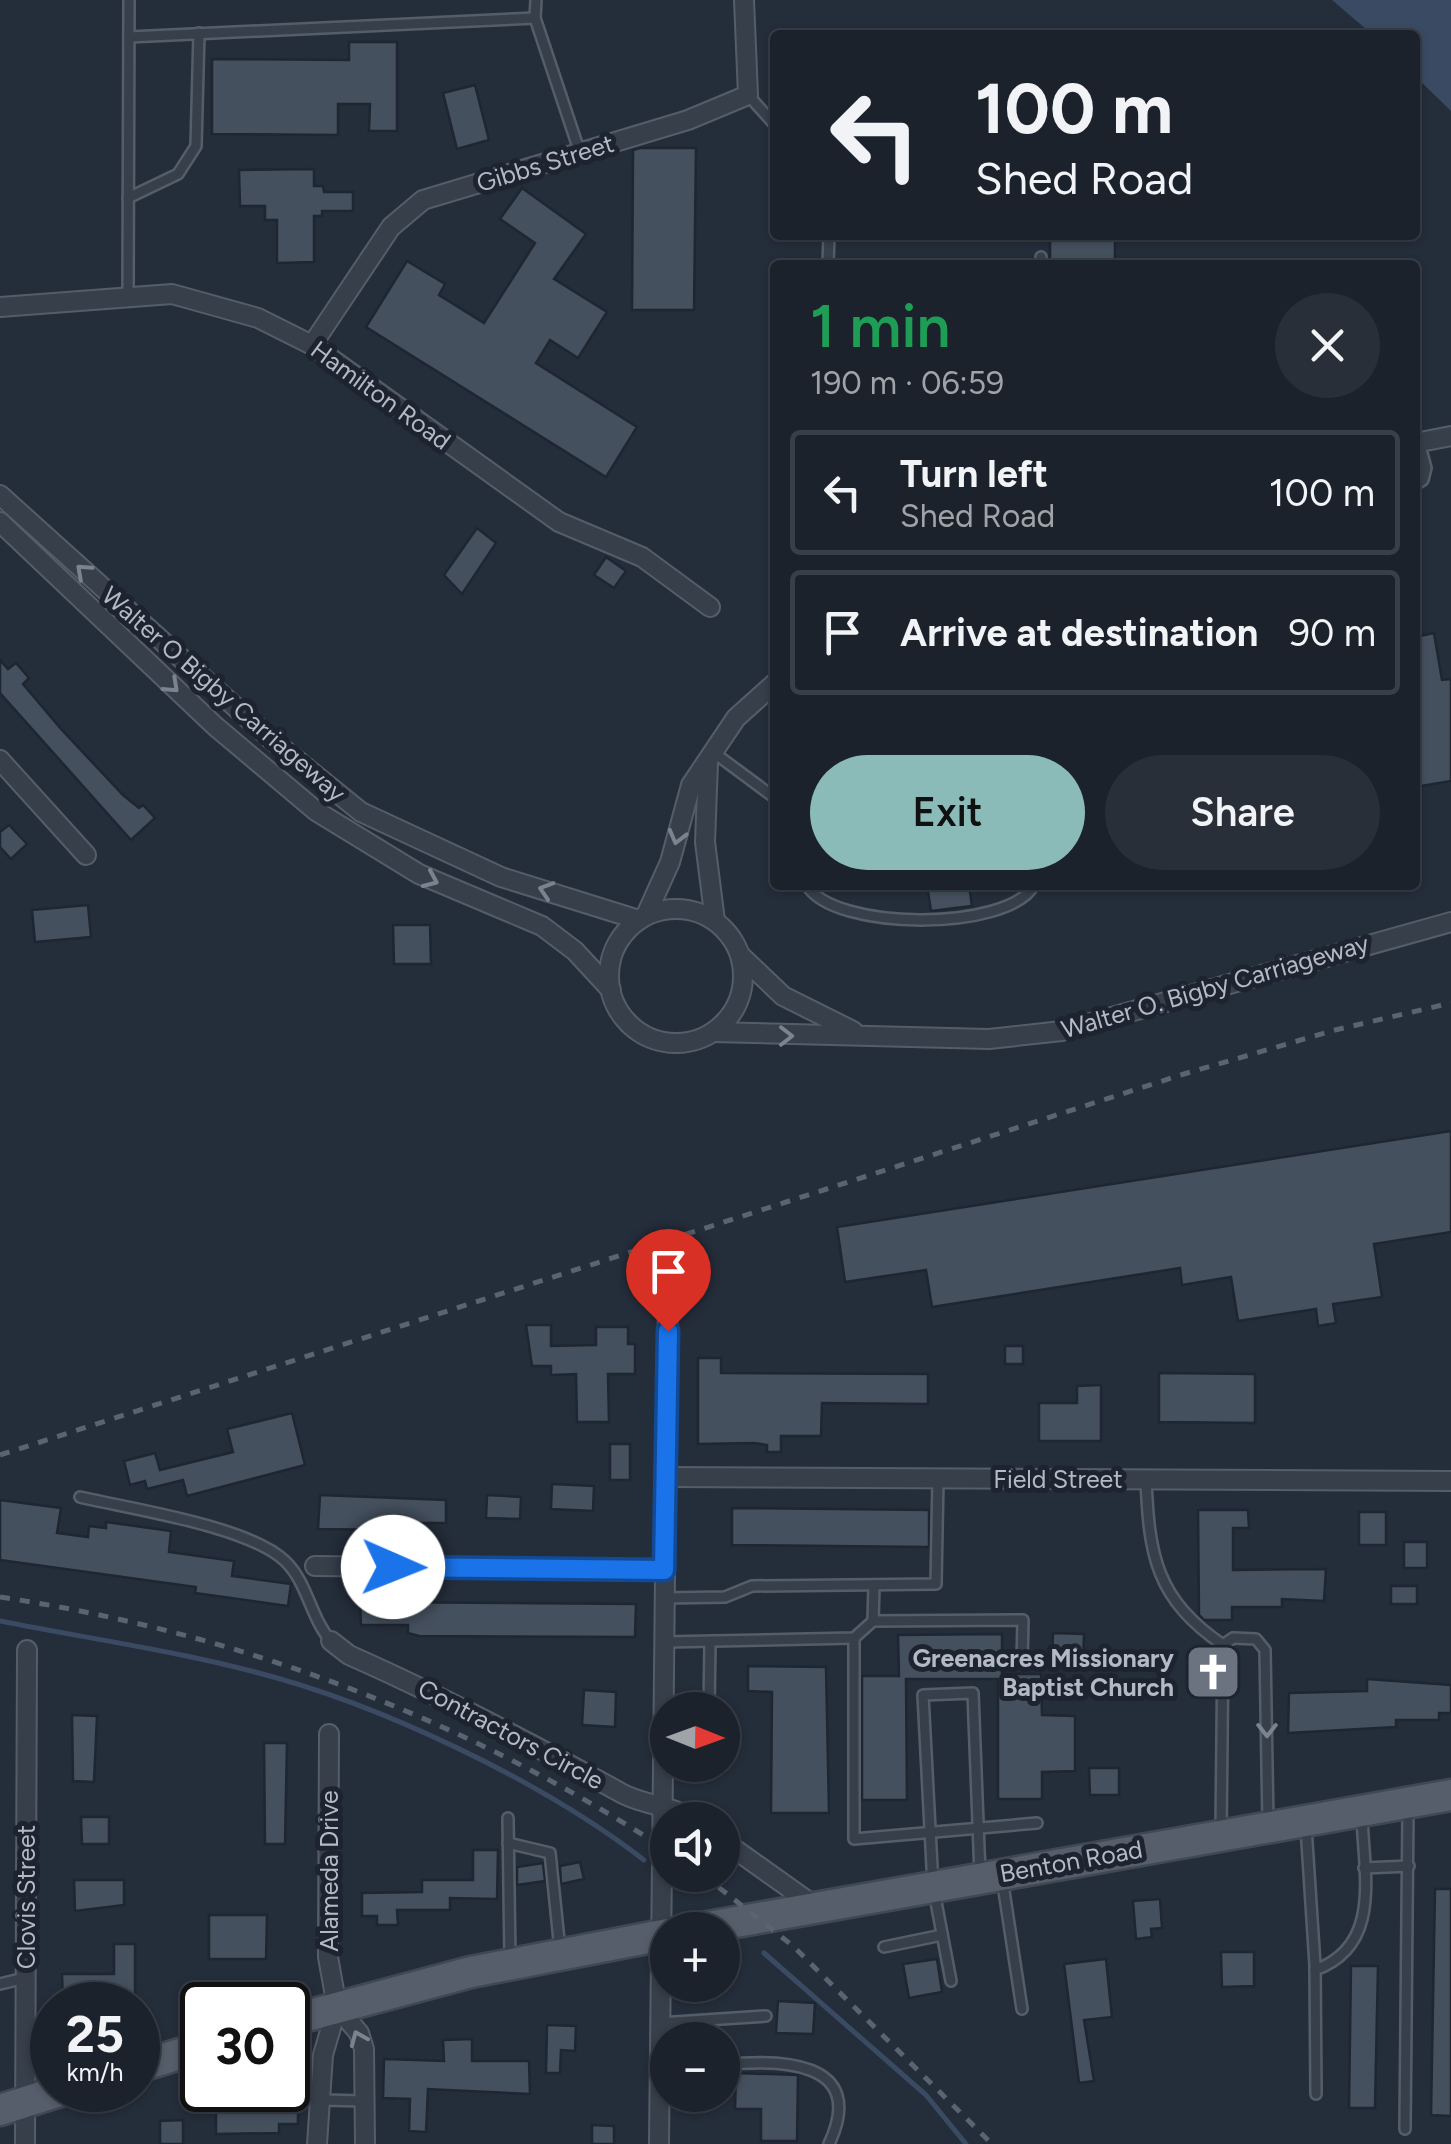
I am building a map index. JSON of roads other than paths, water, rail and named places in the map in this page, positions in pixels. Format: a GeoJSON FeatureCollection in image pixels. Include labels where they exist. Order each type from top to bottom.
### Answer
{"type":"FeatureCollection","features":[{"type":"Feature","properties":{"kind":"main road","name":"Benton Road"},"geometry":{"type":"LineString","coordinates":[[740,1921],[1451,1795]]}},
{"type":"Feature","properties":{"kind":"main road"},"geometry":{"type":"LineString","coordinates":[[310,2015],[510,1963],[650,1937]]}},
{"type":"Feature","properties":{"kind":"street"},"geometry":{"type":"LineString","coordinates":[[744,0],[748,95]]}},
{"type":"Feature","properties":{"kind":"street","name":"Gibbs Street"},"geometry":{"type":"LineString","coordinates":[[312,345],[391,227],[423,200],[688,120],[748,95]]}},
{"type":"Feature","properties":{"kind":"street","name":"Hamilton Road"},"geometry":{"type":"LineString","coordinates":[[5,310],[128,295],[172,294],[225,306],[312,345],[559,522],[642,557],[710,608]]}},
{"type":"Feature","properties":{"kind":"street"},"geometry":{"type":"LineString","coordinates":[[1420,441],[1451,436]]}},
{"type":"Feature","properties":{"kind":"street","name":"Walter O Bigby Carriageway"},"geometry":{"type":"LineString","coordinates":[[0,495],[272,740],[360,812],[487,871],[643,917],[677,908],[716,921]]}},
{"type":"Feature","properties":{"kind":"street","name":"Walter O Bigby Carriageway"},"geometry":{"type":"LineString","coordinates":[[0,522],[215,726],[316,811],[418,874],[542,926],[576,951],[611,990],[626,1018],[651,1038],[672,1043],[713,1032]]}},
{"type":"Feature","properties":{"kind":"street"},"geometry":{"type":"LineString","coordinates":[[611,990],[614,950],[643,917],[670,862],[691,785],[736,718],[770,687]]}},
{"type":"Feature","properties":{"kind":"street"},"geometry":{"type":"LineString","coordinates":[[711,757],[705,842],[716,921],[731,936],[741,956],[744,978],[740,999],[713,1032]]}},
{"type":"Feature","properties":{"kind":"street"},"geometry":{"type":"LineString","coordinates":[[0,760],[86,856]]}},
{"type":"Feature","properties":{"kind":"street","name":"Walter O. Bigby Carriageway"},"geometry":{"type":"LineString","coordinates":[[713,1032],[858,1033],[908,1040],[989,1040],[1062,1031],[1451,922]]}},
{"type":"Feature","properties":{"kind":"street","name":"Walter O. Bigby Carriageway"},"geometry":{"type":"LineString","coordinates":[[741,956],[783,996],[858,1033]]}},
{"type":"Feature","properties":{"kind":"street"},"geometry":{"type":"LineString","coordinates":[[662,1802],[668,1294]]}},
{"type":"Feature","properties":{"kind":"street","name":"Field Street"},"geometry":{"type":"LineString","coordinates":[[666,1477],[1451,1480]]}},
{"type":"Feature","properties":{"kind":"street"},"geometry":{"type":"LineString","coordinates":[[316,1566],[664,1570]]}},
{"type":"Feature","properties":{"kind":"street","name":"Contractors Circle"},"geometry":{"type":"LineString","coordinates":[[330,1640],[349,1655],[498,1724],[628,1796],[654,1802]]}},
{"type":"Feature","properties":{"kind":"street","name":"Clovis Street"},"geometry":{"type":"LineString","coordinates":[[25,2144],[13,2106],[26,1978],[27,1650]]}},
{"type":"Feature","properties":{"kind":"street","name":"Alameda Drive"},"geometry":{"type":"LineString","coordinates":[[329,1734],[328,1957],[337,2007],[358,2034],[364,2049],[365,2144]]}},
{"type":"Feature","properties":{"kind":"street"},"geometry":{"type":"LineString","coordinates":[[740,1853],[816,1907]]}},
{"type":"Feature","properties":{"kind":"street","name":"Alameda Drive"},"geometry":{"type":"LineString","coordinates":[[317,2144],[326,2036],[337,2007]]}},
{"type":"Feature","properties":{"kind":"street"},"geometry":{"type":"LineString","coordinates":[[659,2144],[661,2112]]}},
{"type":"Feature","properties":{"kind":"lane"},"geometry":{"type":"LineString","coordinates":[[128,0],[128,295]]}},
{"type":"Feature","properties":{"kind":"lane"},"geometry":{"type":"LineString","coordinates":[[536,0],[535,18],[580,153]]}},
{"type":"Feature","properties":{"kind":"lane"},"geometry":{"type":"LineString","coordinates":[[128,36],[535,18]]}},
{"type":"Feature","properties":{"kind":"lane"},"geometry":{"type":"LineString","coordinates":[[128,198],[178,174],[196,146],[198,33]]}},
{"type":"Feature","properties":{"kind":"lane"},"geometry":{"type":"LineString","coordinates":[[748,95],[770,119]]}},
{"type":"Feature","properties":{"kind":"lane"},"geometry":{"type":"LineString","coordinates":[[1420,451],[1426,468],[1420,482]]}},
{"type":"Feature","properties":{"kind":"lane"},"geometry":{"type":"LineString","coordinates":[[711,757],[770,795]]}},
{"type":"Feature","properties":{"kind":"lane"},"geometry":{"type":"LineString","coordinates":[[810,890],[814,897],[836,908],[941,922],[1011,905],[1028,890]]}},
{"type":"Feature","properties":{"kind":"lane"},"geometry":{"type":"LineString","coordinates":[[664,1598],[725,1597],[752,1586],[936,1584],[938,1478]]}},
{"type":"Feature","properties":{"kind":"lane"},"geometry":{"type":"LineString","coordinates":[[1146,1479],[1151,1550],[1168,1592],[1190,1620],[1223,1645]]}},
{"type":"Feature","properties":{"kind":"lane"},"geometry":{"type":"LineString","coordinates":[[80,1497],[180,1520],[265,1548],[298,1578],[319,1628],[330,1640]]}},
{"type":"Feature","properties":{"kind":"lane"},"geometry":{"type":"LineString","coordinates":[[873,1622],[874,1585]]}},
{"type":"Feature","properties":{"kind":"lane"},"geometry":{"type":"LineString","coordinates":[[664,1642],[854,1638],[873,1622],[1023,1620],[1022,1662]]}},
{"type":"Feature","properties":{"kind":"lane"},"geometry":{"type":"LineString","coordinates":[[854,1638],[854,1839],[1037,1824]]}},
{"type":"Feature","properties":{"kind":"lane"},"geometry":{"type":"LineString","coordinates":[[1223,1645],[1233,1638],[1256,1638],[1265,1650],[1268,1826]]}},
{"type":"Feature","properties":{"kind":"lane"},"geometry":{"type":"LineString","coordinates":[[709,1692],[710,1643]]}},
{"type":"Feature","properties":{"kind":"lane"},"geometry":{"type":"LineString","coordinates":[[1221,1834],[1223,1645]]}},
{"type":"Feature","properties":{"kind":"lane"},"geometry":{"type":"LineString","coordinates":[[951,1981],[933,1886],[924,1695],[973,1693],[978,1828],[1022,2008]]}},
{"type":"Feature","properties":{"kind":"lane"},"geometry":{"type":"LineString","coordinates":[[1406,2129],[1408,1802]]}},
{"type":"Feature","properties":{"kind":"lane"},"geometry":{"type":"LineString","coordinates":[[1316,1970],[1340,1961],[1357,1939],[1364,1911],[1362,1810]]}},
{"type":"Feature","properties":{"kind":"lane"},"geometry":{"type":"LineString","coordinates":[[508,1818],[510,1963]]}},
{"type":"Feature","properties":{"kind":"lane"},"geometry":{"type":"LineString","coordinates":[[1306,1820],[1316,1970],[1316,2094]]}},
{"type":"Feature","properties":{"kind":"lane"},"geometry":{"type":"LineString","coordinates":[[508,1844],[550,1854],[560,1953]]}},
{"type":"Feature","properties":{"kind":"lane"},"geometry":{"type":"LineString","coordinates":[[1364,1868],[1409,1866]]}},
{"type":"Feature","properties":{"kind":"lane"},"geometry":{"type":"LineString","coordinates":[[884,1947],[942,1936]]}},
{"type":"Feature","properties":{"kind":"lane"},"geometry":{"type":"LineString","coordinates":[[0,1984],[26,1978]]}},
{"type":"Feature","properties":{"kind":"lane"},"geometry":{"type":"LineString","coordinates":[[675,2022],[766,2016]]}},
{"type":"Feature","properties":{"kind":"lane"},"geometry":{"type":"LineString","coordinates":[[740,2064],[794,2063],[817,2070],[834,2091],[837,2105],[829,2144]]}},
{"type":"Feature","properties":{"kind":"lane"},"geometry":{"type":"LineString","coordinates":[[321,2100],[365,2100]]}},
{"type":"Feature","properties":{"kind":"water"},"geometry":{"type":"Polygon","coordinates":[[[1332,0],[1451,0],[1451,111],[1420,81],[1420,30],[1367,30],[1332,0]]]}},
{"type":"Feature","properties":{"kind":"waterway"},"geometry":{"type":"LineString","coordinates":[[0,1621],[223,1664],[354,1704],[509,1774],[644,1860]]}},
{"type":"Feature","properties":{"kind":"waterway"},"geometry":{"type":"LineString","coordinates":[[764,1953],[926,2095],[966,2144]]}},
{"type":"Feature","properties":{"kind":"railway"},"geometry":{"type":"LineString","coordinates":[[0,1455],[1184,1074],[1335,1030],[1451,1003]]}},
{"type":"Feature","properties":{"kind":"railway"},"geometry":{"type":"LineString","coordinates":[[0,1597],[177,1633],[348,1688],[512,1760],[650,1840]]}},
{"type":"Feature","properties":{"kind":"railway"},"geometry":{"type":"LineString","coordinates":[[725,1892],[793,1946],[992,2144]]}},
{"type":"Feature","properties":{"kind":"place","name":"Greenacres Missionary Baptist Church"},"geometry":{"type":"Point","coordinates":[1213,1672]}}]}
